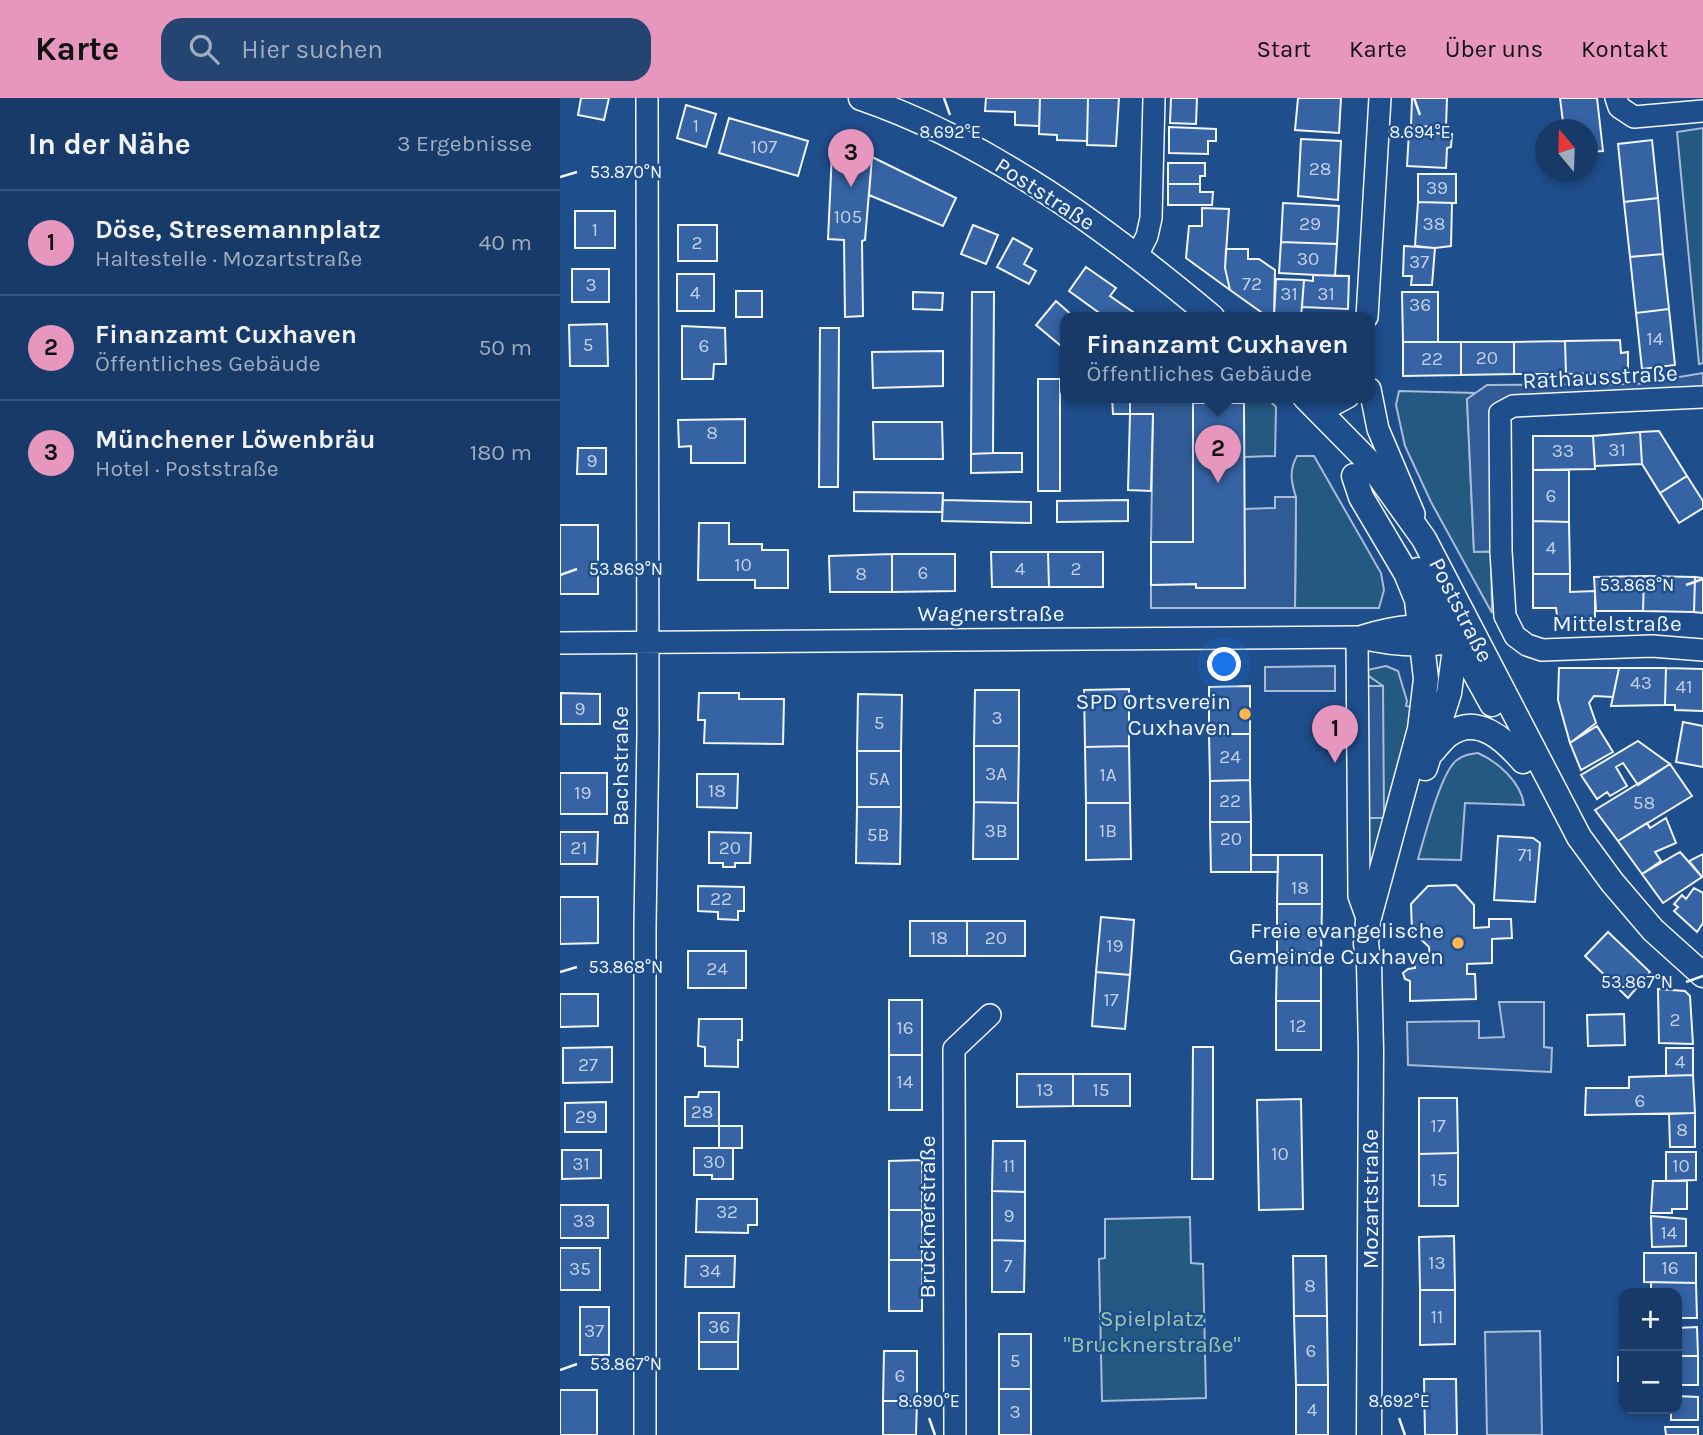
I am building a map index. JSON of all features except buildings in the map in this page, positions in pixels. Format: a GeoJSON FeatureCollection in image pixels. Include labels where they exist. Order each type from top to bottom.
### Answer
{"type":"FeatureCollection","features":[{"type":"Feature","properties":{"kind":"street","name":"Bachstraße"},"geometry":{"type":"LineString","coordinates":[[645,1435],[647,98]]}},
{"type":"Feature","properties":{"kind":"street","name":"Poststraße"},"geometry":{"type":"LineString","coordinates":[[862,98],[889,107],[937,130],[1054,198],[1137,256],[1206,312]]}},
{"type":"Feature","properties":{"kind":"street"},"geometry":{"type":"LineString","coordinates":[[1137,256],[1147,236],[1151,218],[1154,98]]}},
{"type":"Feature","properties":{"kind":"street"},"geometry":{"type":"LineString","coordinates":[[1367,312],[1380,98]]}},
{"type":"Feature","properties":{"kind":"street"},"geometry":{"type":"LineString","coordinates":[[1616,98],[1619,107],[1634,117],[1703,111]]}},
{"type":"Feature","properties":{"kind":"street","name":"Rathausstraße"},"geometry":{"type":"LineString","coordinates":[[1504,616],[1500,413],[1513,406],[1703,397]]}},
{"type":"Feature","properties":{"kind":"street"},"geometry":{"type":"LineString","coordinates":[[1319,411],[1336,403]]}},
{"type":"Feature","properties":{"kind":"street"},"geometry":{"type":"LineString","coordinates":[[1373,403],[1378,429],[1424,539]]}},
{"type":"Feature","properties":{"kind":"street","name":"Poststraße"},"geometry":{"type":"LineString","coordinates":[[1319,411],[1368,461],[1424,539],[1460,635],[1523,761],[1566,810]]}},
{"type":"Feature","properties":{"kind":"street","name":"Poststraße"},"geometry":{"type":"LineString","coordinates":[[1319,411],[1354,476],[1404,544],[1566,810],[1579,836],[1612,883],[1653,930],[1703,975]]}},
{"type":"Feature","properties":{"kind":"street","name":"Mozartstraße"},"geometry":{"type":"LineString","coordinates":[[1354,476],[1361,497],[1406,573],[1417,600],[1426,679],[1420,729],[1368,921],[1366,944],[1371,1050],[1369,1435]]}},
{"type":"Feature","properties":{"kind":"street","name":"Mittelstraße"},"geometry":{"type":"LineString","coordinates":[[1504,616],[1515,636],[1527,645],[1542,650],[1652,646],[1703,650]]}},
{"type":"Feature","properties":{"kind":"street","name":"Wagnerstraße"},"geometry":{"type":"LineString","coordinates":[[560,643],[1357,637],[1383,644],[1420,636],[1460,635]]}},
{"type":"Feature","properties":{"kind":"street","name":"Mozartstraße"},"geometry":{"type":"LineString","coordinates":[[1369,964],[1383,900],[1449,692],[1460,635]]}},
{"type":"Feature","properties":{"kind":"street","name":"Mozartstraße"},"geometry":{"type":"LineString","coordinates":[[1357,637],[1359,896],[1368,921]]}},
{"type":"Feature","properties":{"kind":"street"},"geometry":{"type":"LineString","coordinates":[[1430,754],[1448,734],[1469,727],[1491,730],[1509,744],[1523,761]]}},
{"type":"Feature","properties":{"kind":"street","name":"Brucknerstraße"},"geometry":{"type":"LineString","coordinates":[[955,1435],[954,1049],[990,1015]]}},
{"type":"Feature","properties":{"kind":"green space"},"geometry":{"type":"Polygon","coordinates":[[[1703,128],[1703,363],[1699,364],[1677,132],[1703,128]]]}},
{"type":"Feature","properties":{"kind":"green space"},"geometry":{"type":"Polygon","coordinates":[[[1399,391],[1475,393],[1467,400],[1474,551],[1491,552],[1492,613],[1431,502],[1405,446],[1396,405],[1399,391]]]}},
{"type":"Feature","properties":{"kind":"green space"},"geometry":{"type":"Polygon","coordinates":[[[1244,403],[1272,403],[1276,407],[1275,456],[1244,457],[1244,403]]]}},
{"type":"Feature","properties":{"kind":"green space"},"geometry":{"type":"Polygon","coordinates":[[[1297,456],[1314,456],[1381,573],[1384,590],[1379,608],[1295,608],[1296,497],[1292,476],[1297,456]]]}},
{"type":"Feature","properties":{"kind":"green space"},"geometry":{"type":"Polygon","coordinates":[[[1386,666],[1398,671],[1406,706],[1417,708],[1367,888],[1366,818],[1383,818],[1383,686],[1366,674],[1367,670],[1386,666]]]}},
{"type":"Feature","properties":{"kind":"green space"},"geometry":{"type":"Polygon","coordinates":[[[1478,753],[1507,774],[1518,788],[1524,805],[1465,803],[1461,860],[1418,859],[1445,777],[1457,760],[1478,753]]]}},
{"type":"Feature","properties":{"kind":"green space","name":"Spielplatz \"Brucknerstraße\""},"geometry":{"type":"Polygon","coordinates":[[[1190,1217],[1191,1263],[1203,1264],[1206,1398],[1102,1401],[1099,1259],[1105,1258],[1105,1219],[1190,1217]]]}},
{"type":"Feature","properties":{"kind":"shaded area"},"geometry":{"type":"Polygon","coordinates":[[[1703,373],[1703,397],[1500,413],[1501,551],[1474,552],[1467,399],[1487,385],[1637,384],[1703,373]]]}},
{"type":"Feature","properties":{"kind":"shaded area"},"geometry":{"type":"Polygon","coordinates":[[[1130,403],[1193,403],[1193,542],[1151,542],[1153,415],[1130,414],[1130,403]]]}},
{"type":"Feature","properties":{"kind":"shaded area"},"geometry":{"type":"Polygon","coordinates":[[[1275,497],[1296,497],[1295,608],[1151,608],[1151,585],[1196,584],[1197,588],[1244,588],[1244,509],[1275,508],[1275,497]]]}},
{"type":"Feature","properties":{"kind":"shaded area"},"geometry":{"type":"Polygon","coordinates":[[[1335,666],[1335,691],[1265,691],[1265,667],[1335,666]]]}},
{"type":"Feature","properties":{"kind":"shaded area"},"geometry":{"type":"Polygon","coordinates":[[[1358,686],[1383,686],[1384,818],[1359,818],[1358,686]]]}},
{"type":"Feature","properties":{"kind":"shaded area"},"geometry":{"type":"Polygon","coordinates":[[[1499,1002],[1544,1002],[1544,1047],[1552,1048],[1551,1072],[1408,1065],[1407,1022],[1479,1021],[1479,1038],[1504,1037],[1499,1002]]]}},
{"type":"Feature","properties":{"kind":"shaded area"},"geometry":{"type":"Polygon","coordinates":[[[1540,1331],[1542,1435],[1487,1435],[1485,1332],[1540,1331]]]}},
{"type":"Feature","properties":{"kind":"place","name":"Münchener Löwenbräu"},"geometry":{"type":"Point","coordinates":[851,187]}},
{"type":"Feature","properties":{"kind":"place","name":"Finanzamt Cuxhaven"},"geometry":{"type":"Point","coordinates":[1218,483]}},
{"type":"Feature","properties":{"kind":"place","name":"SPD Ortsverein Cuxhaven"},"geometry":{"type":"Point","coordinates":[1245,714]}},
{"type":"Feature","properties":{"kind":"place","name":"Döse, Stresemannplatz"},"geometry":{"type":"Point","coordinates":[1335,763]}},
{"type":"Feature","properties":{"kind":"place","name":"Freie evangelische Gemeinde Cuxhaven"},"geometry":{"type":"Point","coordinates":[1458,943]}}]}
